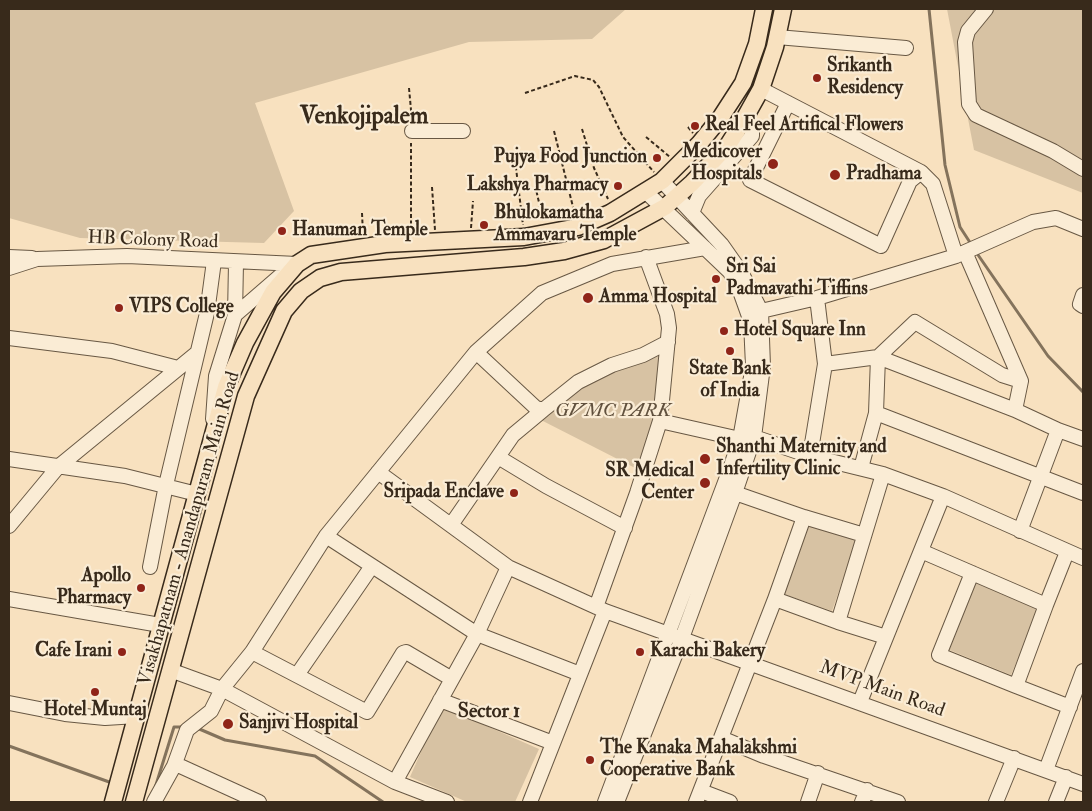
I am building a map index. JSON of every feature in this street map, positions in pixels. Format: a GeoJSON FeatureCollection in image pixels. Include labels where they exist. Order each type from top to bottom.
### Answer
{"type":"FeatureCollection","features":[{"type":"Feature","properties":{"kind":"main road","name":"Visakhapatnam - Anandapuram Main Road"},"geometry":{"type":"LineString","coordinates":[[114,799],[226,387],[245,343],[273,292],[297,264],[311,255],[364,246],[524,237],[579,219],[610,213],[646,192],[659,174],[699,144],[721,117],[743,83],[757,44],[764,9]]}},
{"type":"Feature","properties":{"kind":"main road","name":"Visakhapatnam - Anandapuram Main Road"},"geometry":{"type":"LineString","coordinates":[[134,802],[246,396],[284,311],[301,291],[320,278],[341,272],[508,259],[564,251],[604,240],[665,208],[728,145],[746,115],[761,89],[778,37],[783,9]]}},
{"type":"Feature","properties":{"kind":"street"},"geometry":{"type":"LineString","coordinates":[[986,9],[968,31],[964,42],[969,104],[976,115],[1053,151],[1083,169]]}},
{"type":"Feature","properties":{"kind":"street"},"geometry":{"type":"LineString","coordinates":[[778,37],[906,48]]}},
{"type":"Feature","properties":{"kind":"street"},"geometry":{"type":"LineString","coordinates":[[761,89],[921,172],[932,184],[1021,381],[1015,410]]}},
{"type":"Feature","properties":{"kind":"street"},"geometry":{"type":"LineString","coordinates":[[788,103],[750,180],[881,246],[906,188],[910,181],[921,172]]}},
{"type":"Feature","properties":{"kind":"street"},"geometry":{"type":"LineString","coordinates":[[692,212],[699,196],[752,136],[752,128],[746,115]]}},
{"type":"Feature","properties":{"kind":"street"},"geometry":{"type":"LineString","coordinates":[[412,131],[463,131]]}},
{"type":"Feature","properties":{"kind":"street"},"geometry":{"type":"LineString","coordinates":[[617,802],[682,638],[735,493],[763,366],[761,311],[741,272],[722,245],[659,174]]}},
{"type":"Feature","properties":{"kind":"street"},"geometry":{"type":"LineString","coordinates":[[605,802],[668,633],[747,438],[753,366],[750,322],[741,294],[730,272],[665,208],[646,192]]}},
{"type":"Feature","properties":{"kind":"street"},"geometry":{"type":"LineString","coordinates":[[761,311],[817,298],[964,252],[1033,222],[1056,218],[1083,229]]}},
{"type":"Feature","properties":{"kind":"street"},"geometry":{"type":"LineString","coordinates":[[154,802],[174,766],[188,730],[212,711],[222,689],[252,652],[326,536],[476,352],[542,293],[612,264],[705,248]]}},
{"type":"Feature","properties":{"kind":"street","name":"HB Colony Road"},"geometry":{"type":"LineString","coordinates":[[9,268],[38,259],[126,256],[297,264]]}},
{"type":"Feature","properties":{"kind":"street"},"geometry":{"type":"LineString","coordinates":[[9,257],[38,259]]}},
{"type":"Feature","properties":{"kind":"street"},"geometry":{"type":"LineString","coordinates":[[530,802],[580,674],[660,421],[668,342],[667,314],[646,257]]}},
{"type":"Feature","properties":{"kind":"street"},"geometry":{"type":"LineString","coordinates":[[150,567],[166,485],[207,313],[214,261]]}},
{"type":"Feature","properties":{"kind":"street"},"geometry":{"type":"LineString","coordinates":[[213,435],[216,376],[235,315],[236,262]]}},
{"type":"Feature","properties":{"kind":"street"},"geometry":{"type":"LineString","coordinates":[[235,315],[297,264]]}},
{"type":"Feature","properties":{"kind":"street"},"geometry":{"type":"LineString","coordinates":[[1083,294],[1080,304],[1083,306]]}},
{"type":"Feature","properties":{"kind":"street"},"geometry":{"type":"LineString","coordinates":[[810,456],[825,364],[817,298]]}},
{"type":"Feature","properties":{"kind":"street"},"geometry":{"type":"LineString","coordinates":[[861,468],[876,414],[878,357],[915,322],[1002,375],[1021,381]]}},
{"type":"Feature","properties":{"kind":"street"},"geometry":{"type":"LineString","coordinates":[[9,338],[112,351],[178,368]]}},
{"type":"Feature","properties":{"kind":"street"},"geometry":{"type":"LineString","coordinates":[[451,525],[513,435],[578,382],[612,365],[643,355],[668,342]]}},
{"type":"Feature","properties":{"kind":"street"},"geometry":{"type":"LineString","coordinates":[[476,352],[536,408],[543,410]]}},
{"type":"Feature","properties":{"kind":"street"},"geometry":{"type":"LineString","coordinates":[[9,526],[58,468],[197,353]]}},
{"type":"Feature","properties":{"kind":"street"},"geometry":{"type":"LineString","coordinates":[[825,364],[878,357],[1015,410],[1058,430],[1083,439]]}},
{"type":"Feature","properties":{"kind":"street"},"geometry":{"type":"LineString","coordinates":[[876,414],[1083,493]]}},
{"type":"Feature","properties":{"kind":"street"},"geometry":{"type":"LineString","coordinates":[[660,421],[747,438],[882,474],[943,496],[1083,558]]}},
{"type":"Feature","properties":{"kind":"street"},"geometry":{"type":"LineString","coordinates":[[1020,531],[1058,430]]}},
{"type":"Feature","properties":{"kind":"street"},"geometry":{"type":"LineString","coordinates":[[498,457],[546,486],[625,528]]}},
{"type":"Feature","properties":{"kind":"street"},"geometry":{"type":"LineString","coordinates":[[9,458],[58,468],[125,476],[196,494]]}},
{"type":"Feature","properties":{"kind":"street","name":"MVP Main Road"},"geometry":{"type":"LineString","coordinates":[[378,472],[508,567],[601,609],[1083,784]]}},
{"type":"Feature","properties":{"kind":"street"},"geometry":{"type":"LineString","coordinates":[[838,622],[882,474]]}},
{"type":"Feature","properties":{"kind":"street"},"geometry":{"type":"LineString","coordinates":[[735,493],[864,535]]}},
{"type":"Feature","properties":{"kind":"street"},"geometry":{"type":"LineString","coordinates":[[860,702],[943,496]]}},
{"type":"Feature","properties":{"kind":"street"},"geometry":{"type":"LineString","coordinates":[[730,802],[698,797],[775,599],[804,517]]}},
{"type":"Feature","properties":{"kind":"street"},"geometry":{"type":"LineString","coordinates":[[326,536],[476,634],[580,674]]}},
{"type":"Feature","properties":{"kind":"street"},"geometry":{"type":"LineString","coordinates":[[921,551],[1046,605]]}},
{"type":"Feature","properties":{"kind":"street"},"geometry":{"type":"LineString","coordinates":[[1016,686],[1067,552]]}},
{"type":"Feature","properties":{"kind":"street"},"geometry":{"type":"LineString","coordinates":[[297,675],[372,566]]}},
{"type":"Feature","properties":{"kind":"street"},"geometry":{"type":"LineString","coordinates":[[395,782],[476,634],[508,567]]}},
{"type":"Feature","properties":{"kind":"street"},"geometry":{"type":"LineString","coordinates":[[972,573],[939,655],[1070,707]]}},
{"type":"Feature","properties":{"kind":"street"},"geometry":{"type":"LineString","coordinates":[[9,599],[160,625]]}},
{"type":"Feature","properties":{"kind":"street"},"geometry":{"type":"LineString","coordinates":[[775,599],[886,637]]}},
{"type":"Feature","properties":{"kind":"street"},"geometry":{"type":"LineString","coordinates":[[252,652],[367,712],[403,653],[406,652],[452,679]]}},
{"type":"Feature","properties":{"kind":"street"},"geometry":{"type":"LineString","coordinates":[[170,670],[222,689],[395,782],[447,802]]}},
{"type":"Feature","properties":{"kind":"street"},"geometry":{"type":"LineString","coordinates":[[1046,770],[1083,671]]}},
{"type":"Feature","properties":{"kind":"street"},"geometry":{"type":"LineString","coordinates":[[440,700],[553,743]]}},
{"type":"Feature","properties":{"kind":"street"},"geometry":{"type":"LineString","coordinates":[[9,703],[64,714],[105,718],[137,716]]}},
{"type":"Feature","properties":{"kind":"street"},"geometry":{"type":"LineString","coordinates":[[722,738],[764,756],[818,773],[864,796],[898,802]]}},
{"type":"Feature","properties":{"kind":"street"},"geometry":{"type":"LineString","coordinates":[[996,802],[1014,758]]}},
{"type":"Feature","properties":{"kind":"street"},"geometry":{"type":"LineString","coordinates":[[174,766],[180,766],[259,802]]}},
{"type":"Feature","properties":{"kind":"street"},"geometry":{"type":"LineString","coordinates":[[808,802],[818,773]]}},
{"type":"Feature","properties":{"kind":"street"},"geometry":{"type":"LineString","coordinates":[[1056,802],[1066,777]]}},
{"type":"Feature","properties":{"kind":"path"},"geometry":{"type":"LineString","coordinates":[[525,93],[575,76],[586,76],[593,80],[599,87],[623,137],[659,174]]}},
{"type":"Feature","properties":{"kind":"path"},"geometry":{"type":"LineString","coordinates":[[409,88],[412,131],[411,233],[419,233]]}},
{"type":"Feature","properties":{"kind":"path"},"geometry":{"type":"LineString","coordinates":[[582,129],[594,168],[609,201]]}},
{"type":"Feature","properties":{"kind":"path"},"geometry":{"type":"LineString","coordinates":[[554,130],[579,219]]}},
{"type":"Feature","properties":{"kind":"path"},"geometry":{"type":"LineString","coordinates":[[646,138],[672,158],[666,163]]}},
{"type":"Feature","properties":{"kind":"path"},"geometry":{"type":"LineString","coordinates":[[515,160],[523,228],[530,227]]}},
{"type":"Feature","properties":{"kind":"path"},"geometry":{"type":"LineString","coordinates":[[535,185],[544,225]]}},
{"type":"Feature","properties":{"kind":"path"},"geometry":{"type":"LineString","coordinates":[[427,233],[436,232],[432,187]]}},
{"type":"Feature","properties":{"kind":"path"},"geometry":{"type":"LineString","coordinates":[[473,201],[471,230],[478,230]]}},
{"type":"Feature","properties":{"kind":"path"},"geometry":{"type":"LineString","coordinates":[[362,213],[364,246]]}},
{"type":"Feature","properties":{"kind":"green space"},"geometry":{"type":"Polygon","coordinates":[[[9,9],[626,9],[592,39],[469,42],[255,103],[294,211],[264,243],[80,238],[9,218],[9,9]]]}},
{"type":"Feature","properties":{"kind":"green space"},"geometry":{"type":"Polygon","coordinates":[[[947,9],[1083,9],[1083,193],[974,150],[947,9]]]}},
{"type":"Feature","properties":{"kind":"green space","name":"GVMC PARK"},"geometry":{"type":"Polygon","coordinates":[[[666,345],[657,413],[641,471],[537,418],[578,384],[666,345]]]}},
{"type":"Feature","properties":{"kind":"green space"},"geometry":{"type":"Polygon","coordinates":[[[807,521],[857,539],[832,611],[781,593],[807,521]]]}},
{"type":"Feature","properties":{"kind":"green space"},"geometry":{"type":"Polygon","coordinates":[[[976,580],[1040,606],[1011,675],[947,649],[976,580]]]}},
{"type":"Feature","properties":{"kind":"green space"},"geometry":{"type":"Polygon","coordinates":[[[441,706],[539,749],[515,802],[467,802],[410,777],[441,706]]]}},
{"type":"Feature","properties":{"kind":"waterway"},"geometry":{"type":"LineString","coordinates":[[929,9],[945,165],[960,227],[971,244]]}},
{"type":"Feature","properties":{"kind":"waterway"},"geometry":{"type":"LineString","coordinates":[[976,252],[1048,356],[1083,392]]}},
{"type":"Feature","properties":{"kind":"waterway"},"geometry":{"type":"LineString","coordinates":[[155,788],[174,727],[183,727]]}},
{"type":"Feature","properties":{"kind":"waterway"},"geometry":{"type":"LineString","coordinates":[[197,728],[225,740],[315,756],[383,802]]}},
{"type":"Feature","properties":{"kind":"waterway"},"geometry":{"type":"LineString","coordinates":[[9,746],[112,783]]}},
{"type":"Feature","properties":{"kind":"place","name":"Srikanth Residency"},"geometry":{"type":"Point","coordinates":[817,78]}},
{"type":"Feature","properties":{"kind":"place","name":"Real Feel Artifical Flowers"},"geometry":{"type":"Point","coordinates":[695,126]}},
{"type":"Feature","properties":{"kind":"place","name":"Pujya Food Junction"},"geometry":{"type":"Point","coordinates":[657,158]}},
{"type":"Feature","properties":{"kind":"place","name":"Medicover Hospitals"},"geometry":{"type":"Point","coordinates":[773,164]}},
{"type":"Feature","properties":{"kind":"place","name":"Pradhama"},"geometry":{"type":"Point","coordinates":[835,175]}},
{"type":"Feature","properties":{"kind":"place","name":"Lakshya Pharmacy"},"geometry":{"type":"Point","coordinates":[618,186]}},
{"type":"Feature","properties":{"kind":"place","name":"Bhulokamatha Ammavaru Temple"},"geometry":{"type":"Point","coordinates":[484,225]}},
{"type":"Feature","properties":{"kind":"place","name":"Hanuman Temple"},"geometry":{"type":"Point","coordinates":[282,231]}},
{"type":"Feature","properties":{"kind":"place","name":"Sri Sai Padmavathi Tiffins"},"geometry":{"type":"Point","coordinates":[716,279]}},
{"type":"Feature","properties":{"kind":"place","name":"Amma Hospital"},"geometry":{"type":"Point","coordinates":[588,298]}},
{"type":"Feature","properties":{"kind":"place","name":"VIPS College"},"geometry":{"type":"Point","coordinates":[119,308]}},
{"type":"Feature","properties":{"kind":"place","name":"Hotel Square Inn"},"geometry":{"type":"Point","coordinates":[724,331]}},
{"type":"Feature","properties":{"kind":"place","name":"State Bank of India"},"geometry":{"type":"Point","coordinates":[730,351]}},
{"type":"Feature","properties":{"kind":"place","name":"Shanthi Maternity and Infertility Clinic"},"geometry":{"type":"Point","coordinates":[705,459]}},
{"type":"Feature","properties":{"kind":"place","name":"SR Medical Center"},"geometry":{"type":"Point","coordinates":[705,483]}},
{"type":"Feature","properties":{"kind":"place","name":"Sripada Enclave"},"geometry":{"type":"Point","coordinates":[514,493]}},
{"type":"Feature","properties":{"kind":"place","name":"Apollo Pharmacy"},"geometry":{"type":"Point","coordinates":[141,588]}},
{"type":"Feature","properties":{"kind":"place","name":"Cafe Irani"},"geometry":{"type":"Point","coordinates":[122,652]}},
{"type":"Feature","properties":{"kind":"place","name":"Karachi Bakery"},"geometry":{"type":"Point","coordinates":[640,652]}},
{"type":"Feature","properties":{"kind":"place","name":"Hotel Muntaj"},"geometry":{"type":"Point","coordinates":[95,692]}},
{"type":"Feature","properties":{"kind":"place","name":"Sanjivi Hospital"},"geometry":{"type":"Point","coordinates":[228,724]}},
{"type":"Feature","properties":{"kind":"place","name":"The Kanaka Mahalakshmi Cooperative Bank"},"geometry":{"type":"Point","coordinates":[590,760]}},
{"type":"Feature","properties":{"kind":"district","name":"Venkojipalem"},"geometry":{"type":"Point","coordinates":[364,118]}},
{"type":"Feature","properties":{"kind":"district","name":"Sector 1"},"geometry":{"type":"Point","coordinates":[489,713]}}]}
